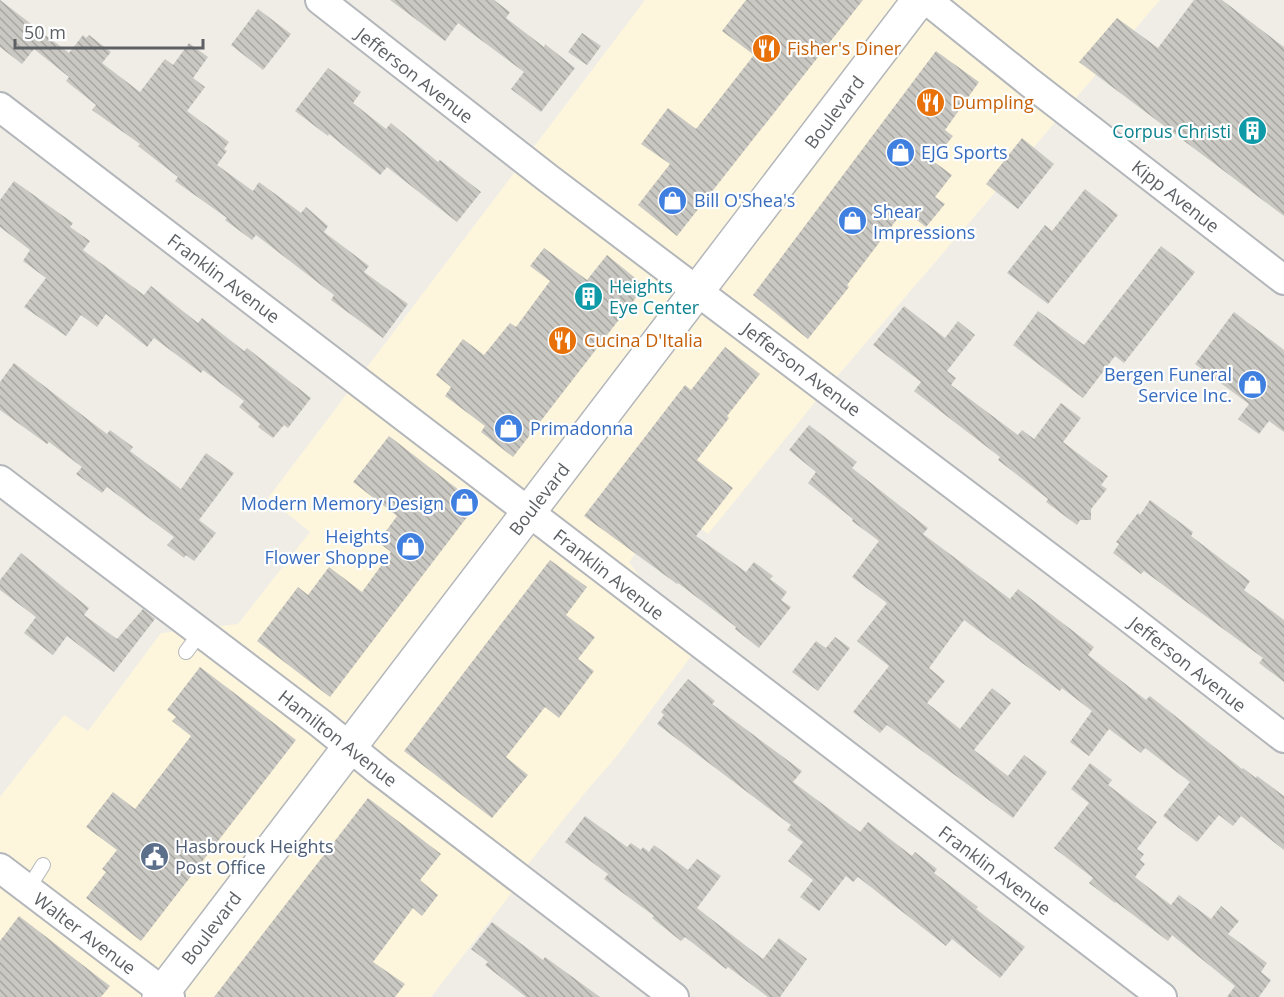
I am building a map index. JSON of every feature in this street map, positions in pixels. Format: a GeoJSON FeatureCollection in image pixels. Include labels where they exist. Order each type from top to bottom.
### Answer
{"type":"FeatureCollection","features":[{"type":"Feature","properties":{"kind":"street","name":"Jefferson Avenue"},"geometry":{"type":"LineString","coordinates":[[320,0],[549,179],[1284,738]]}},
{"type":"Feature","properties":{"kind":"street","name":"Boulevard"},"geometry":{"type":"LineString","coordinates":[[164,995],[349,747],[919,0]]}},
{"type":"Feature","properties":{"kind":"street","name":"Kipp Avenue"},"geometry":{"type":"LineString","coordinates":[[927,0],[1037,89],[1284,280]]}},
{"type":"Feature","properties":{"kind":"street","name":"Franklin Avenue"},"geometry":{"type":"LineString","coordinates":[[0,107],[1162,997]]}},
{"type":"Feature","properties":{"kind":"street","name":"Hamilton Avenue"},"geometry":{"type":"LineString","coordinates":[[0,480],[193,642],[320,723],[674,997]]}},
{"type":"Feature","properties":{"kind":"street","name":"Walter Avenue"},"geometry":{"type":"LineString","coordinates":[[0,868],[164,995]]}},
{"type":"Feature","properties":{"kind":"lane"},"geometry":{"type":"LineString","coordinates":[[28,889],[43,865]]}},
{"type":"Feature","properties":{"kind":"shaded area"},"geometry":{"type":"Polygon","coordinates":[[[645,0],[1160,0],[816,401],[708,534],[673,506],[629,562],[671,620],[692,655],[616,757],[529,863],[513,891],[431,997],[0,997],[0,797],[64,715],[88,731],[161,633],[238,624],[310,532],[268,498],[645,0]]]}},
{"type":"Feature","properties":{"kind":"building"},"geometry":{"type":"Polygon","coordinates":[[[0,0],[69,53],[83,35],[86,38],[89,35],[111,52],[102,63],[140,92],[165,59],[173,65],[189,43],[208,57],[193,78],[205,87],[187,111],[229,142],[224,149],[227,151],[217,165],[253,191],[259,182],[301,213],[306,207],[328,226],[324,232],[369,266],[364,272],[408,304],[383,338],[331,300],[334,295],[256,235],[252,240],[225,220],[227,218],[175,181],[178,177],[138,146],[140,144],[92,110],[96,105],[66,81],[69,77],[34,49],[22,64],[0,47],[0,0]]]}},
{"type":"Feature","properties":{"kind":"building"},"geometry":{"type":"Polygon","coordinates":[[[390,0],[494,0],[510,12],[506,18],[544,47],[545,44],[575,68],[541,112],[511,89],[524,72],[458,23],[445,41],[390,0]]]}},
{"type":"Feature","properties":{"kind":"building"},"geometry":{"type":"Polygon","coordinates":[[[746,0],[863,0],[677,236],[638,205],[670,164],[641,144],[668,108],[696,129],[754,55],[722,31],[746,0]]]}},
{"type":"Feature","properties":{"kind":"building"},"geometry":{"type":"Polygon","coordinates":[[[1194,0],[1222,0],[1284,47],[1284,216],[1079,62],[1117,18],[1158,48],[1194,0]]]}},
{"type":"Feature","properties":{"kind":"building"},"geometry":{"type":"Polygon","coordinates":[[[258,9],[291,34],[263,70],[231,45],[258,9]]]}},
{"type":"Feature","properties":{"kind":"building"},"geometry":{"type":"Polygon","coordinates":[[[582,33],[601,46],[587,65],[568,52],[582,33]]]}},
{"type":"Feature","properties":{"kind":"building"},"geometry":{"type":"Polygon","coordinates":[[[936,51],[979,82],[945,130],[953,136],[933,161],[952,175],[935,197],[945,204],[926,227],[904,210],[847,285],[849,287],[808,339],[753,295],[936,51]]]}},
{"type":"Feature","properties":{"kind":"building"},"geometry":{"type":"Polygon","coordinates":[[[328,68],[361,92],[353,103],[386,129],[391,123],[438,162],[440,160],[481,192],[457,222],[387,167],[380,175],[329,134],[328,136],[295,111],[328,68]]]}},
{"type":"Feature","properties":{"kind":"building"},"geometry":{"type":"Polygon","coordinates":[[[1022,138],[1054,164],[1018,209],[986,184],[1022,138]]]}},
{"type":"Feature","properties":{"kind":"building"},"geometry":{"type":"Polygon","coordinates":[[[14,181],[73,223],[70,227],[90,241],[83,250],[144,295],[151,286],[198,323],[202,318],[244,351],[247,348],[311,398],[288,428],[284,425],[273,438],[258,427],[260,424],[239,407],[244,401],[203,370],[201,373],[154,338],[147,347],[106,314],[97,327],[81,315],[66,336],[24,307],[46,278],[23,261],[30,250],[0,227],[0,200],[14,181]]]}},
{"type":"Feature","properties":{"kind":"building"},"geometry":{"type":"Polygon","coordinates":[[[1085,189],[1118,215],[1048,304],[1007,273],[1045,225],[1052,231],[1085,189]]]}},
{"type":"Feature","properties":{"kind":"building"},"geometry":{"type":"Polygon","coordinates":[[[1161,246],[1195,272],[1124,363],[1115,356],[1083,398],[1013,345],[1038,311],[1084,345],[1161,246]]]}},
{"type":"Feature","properties":{"kind":"building"},"geometry":{"type":"Polygon","coordinates":[[[544,248],[587,280],[607,255],[645,286],[513,457],[481,432],[485,426],[445,396],[451,387],[436,375],[463,339],[484,355],[510,323],[516,327],[550,281],[530,266],[544,248]]]}},
{"type":"Feature","properties":{"kind":"building"},"geometry":{"type":"Polygon","coordinates":[[[904,306],[945,338],[958,321],[975,335],[947,371],[956,378],[951,385],[1018,435],[1022,430],[1034,439],[1061,403],[1081,418],[1063,442],[1108,476],[1101,485],[1107,489],[1091,509],[1091,520],[1080,520],[1077,525],[1046,502],[1048,499],[998,460],[1000,457],[914,391],[921,382],[873,345],[904,306]]]}},
{"type":"Feature","properties":{"kind":"building","name":"Bergen Funeral Service Inc."},"geometry":{"type":"Polygon","coordinates":[[[1234,312],[1284,350],[1284,432],[1269,421],[1259,434],[1238,419],[1249,404],[1195,364],[1234,312]]]}},
{"type":"Feature","properties":{"kind":"building"},"geometry":{"type":"Polygon","coordinates":[[[725,347],[760,374],[727,416],[729,418],[697,460],[733,488],[696,536],[746,572],[754,562],[773,576],[770,579],[787,592],[781,600],[791,607],[759,648],[735,629],[736,627],[678,583],[584,516],[685,385],[691,390],[725,347]]]}},
{"type":"Feature","properties":{"kind":"building"},"geometry":{"type":"Polygon","coordinates":[[[14,363],[107,434],[110,430],[133,447],[130,451],[181,489],[206,453],[234,473],[199,520],[216,533],[194,561],[186,555],[184,558],[167,545],[174,537],[107,487],[102,493],[76,474],[82,467],[0,410],[0,382],[14,363]]]}},
{"type":"Feature","properties":{"kind":"building"},"geometry":{"type":"Polygon","coordinates":[[[809,425],[857,462],[852,468],[928,528],[923,534],[1010,599],[1018,589],[1094,647],[1088,655],[1146,700],[1150,696],[1242,769],[1256,778],[1257,776],[1284,796],[1284,850],[1241,816],[1233,826],[1219,815],[1197,842],[1163,816],[1190,782],[1145,748],[1141,753],[1109,729],[1089,756],[1070,742],[1092,711],[1062,688],[1060,691],[964,620],[929,668],[945,681],[927,703],[960,729],[992,688],[1011,703],[974,750],[1008,776],[1024,755],[1047,772],[1013,818],[887,725],[880,733],[853,712],[889,666],[857,641],[887,603],[852,577],[879,541],[808,483],[816,472],[789,450],[809,425]]]}},
{"type":"Feature","properties":{"kind":"building"},"geometry":{"type":"Polygon","coordinates":[[[389,436],[477,504],[330,697],[257,641],[298,587],[308,595],[329,567],[362,592],[391,552],[378,542],[397,516],[353,482],[389,436]]]}},
{"type":"Feature","properties":{"kind":"building"},"geometry":{"type":"Polygon","coordinates":[[[1150,500],[1193,532],[1191,536],[1250,581],[1244,590],[1284,620],[1284,682],[1259,663],[1263,658],[1144,571],[1141,574],[1113,553],[1119,544],[1116,542],[1150,500]]]}},
{"type":"Feature","properties":{"kind":"building"},"geometry":{"type":"Polygon","coordinates":[[[21,553],[89,608],[84,615],[117,639],[143,609],[155,619],[114,672],[67,636],[53,655],[24,633],[36,617],[0,590],[0,580],[21,553]]]}},
{"type":"Feature","properties":{"kind":"building"},"geometry":{"type":"Polygon","coordinates":[[[550,560],[587,587],[566,615],[595,637],[578,659],[594,671],[559,718],[545,707],[506,757],[528,775],[492,818],[404,751],[550,560]]]}},
{"type":"Feature","properties":{"kind":"building"},"geometry":{"type":"Polygon","coordinates":[[[835,637],[850,648],[818,691],[792,672],[816,641],[826,648],[835,637]]]}},
{"type":"Feature","properties":{"kind":"building"},"geometry":{"type":"Polygon","coordinates":[[[200,667],[296,740],[141,941],[86,898],[106,872],[102,869],[117,850],[86,827],[113,792],[135,809],[191,736],[172,721],[176,717],[167,710],[200,667]]]}},
{"type":"Feature","properties":{"kind":"building"},"geometry":{"type":"Polygon","coordinates":[[[688,679],[715,701],[712,704],[802,771],[793,782],[860,832],[868,822],[912,856],[915,852],[937,869],[934,873],[1025,947],[1000,978],[952,939],[946,946],[858,877],[853,882],[846,876],[819,911],[800,897],[813,880],[788,861],[803,842],[787,830],[791,825],[657,724],[664,715],[661,712],[688,679]]]}},
{"type":"Feature","properties":{"kind":"building"},"geometry":{"type":"Polygon","coordinates":[[[1090,763],[1112,780],[1108,785],[1157,822],[1137,849],[1144,854],[1140,860],[1145,864],[1135,877],[1171,905],[1179,895],[1211,919],[1221,906],[1239,921],[1228,934],[1267,963],[1261,972],[1271,980],[1259,997],[1227,997],[1235,986],[1172,935],[1168,941],[1115,903],[1089,883],[1093,878],[1054,848],[1089,803],[1071,789],[1090,763]]]}},
{"type":"Feature","properties":{"kind":"building"},"geometry":{"type":"Polygon","coordinates":[[[368,798],[441,854],[420,880],[438,895],[422,916],[413,908],[373,962],[405,984],[395,997],[214,997],[368,798]]]}},
{"type":"Feature","properties":{"kind":"building"},"geometry":{"type":"Polygon","coordinates":[[[585,816],[627,847],[631,843],[649,852],[654,845],[688,870],[697,859],[721,876],[697,908],[763,959],[779,938],[807,959],[780,997],[768,997],[728,967],[726,969],[685,937],[681,941],[652,918],[654,916],[604,879],[608,874],[565,842],[585,816]]]}},
{"type":"Feature","properties":{"kind":"building"},"geometry":{"type":"Polygon","coordinates":[[[19,916],[110,986],[101,997],[0,997],[0,941],[19,916]]]}},
{"type":"Feature","properties":{"kind":"building"},"geometry":{"type":"Polygon","coordinates":[[[492,922],[543,960],[545,957],[600,997],[526,997],[485,965],[488,962],[471,949],[492,922]]]}},
{"type":"Feature","properties":{"kind":"place","name":"Fisher's Diner"},"geometry":{"type":"Point","coordinates":[766,48]}},
{"type":"Feature","properties":{"kind":"place","name":"Dumpling"},"geometry":{"type":"Point","coordinates":[931,102]}},
{"type":"Feature","properties":{"kind":"place","name":"Corpus Christi"},"geometry":{"type":"Point","coordinates":[1252,131]}},
{"type":"Feature","properties":{"kind":"place","name":"EJG Sports"},"geometry":{"type":"Point","coordinates":[900,152]}},
{"type":"Feature","properties":{"kind":"place","name":"Bill O'Shea's"},"geometry":{"type":"Point","coordinates":[673,200]}},
{"type":"Feature","properties":{"kind":"place","name":"Shear Impressions"},"geometry":{"type":"Point","coordinates":[852,221]}},
{"type":"Feature","properties":{"kind":"place","name":"Heights Eye Center"},"geometry":{"type":"Point","coordinates":[588,296]}},
{"type":"Feature","properties":{"kind":"place","name":"Cucina D'Italia"},"geometry":{"type":"Point","coordinates":[563,340]}},
{"type":"Feature","properties":{"kind":"place","name":"Bergen Funeral Service Inc."},"geometry":{"type":"Point","coordinates":[1253,384]}},
{"type":"Feature","properties":{"kind":"place","name":"Primadonna"},"geometry":{"type":"Point","coordinates":[509,428]}},
{"type":"Feature","properties":{"kind":"place","name":"Modern Memory Design"},"geometry":{"type":"Point","coordinates":[465,503]}},
{"type":"Feature","properties":{"kind":"place","name":"Heights Flower Shoppe"},"geometry":{"type":"Point","coordinates":[410,546]}},
{"type":"Feature","properties":{"kind":"place","name":"Hasbrouck Heights Post Office"},"geometry":{"type":"Point","coordinates":[154,856]}}]}
